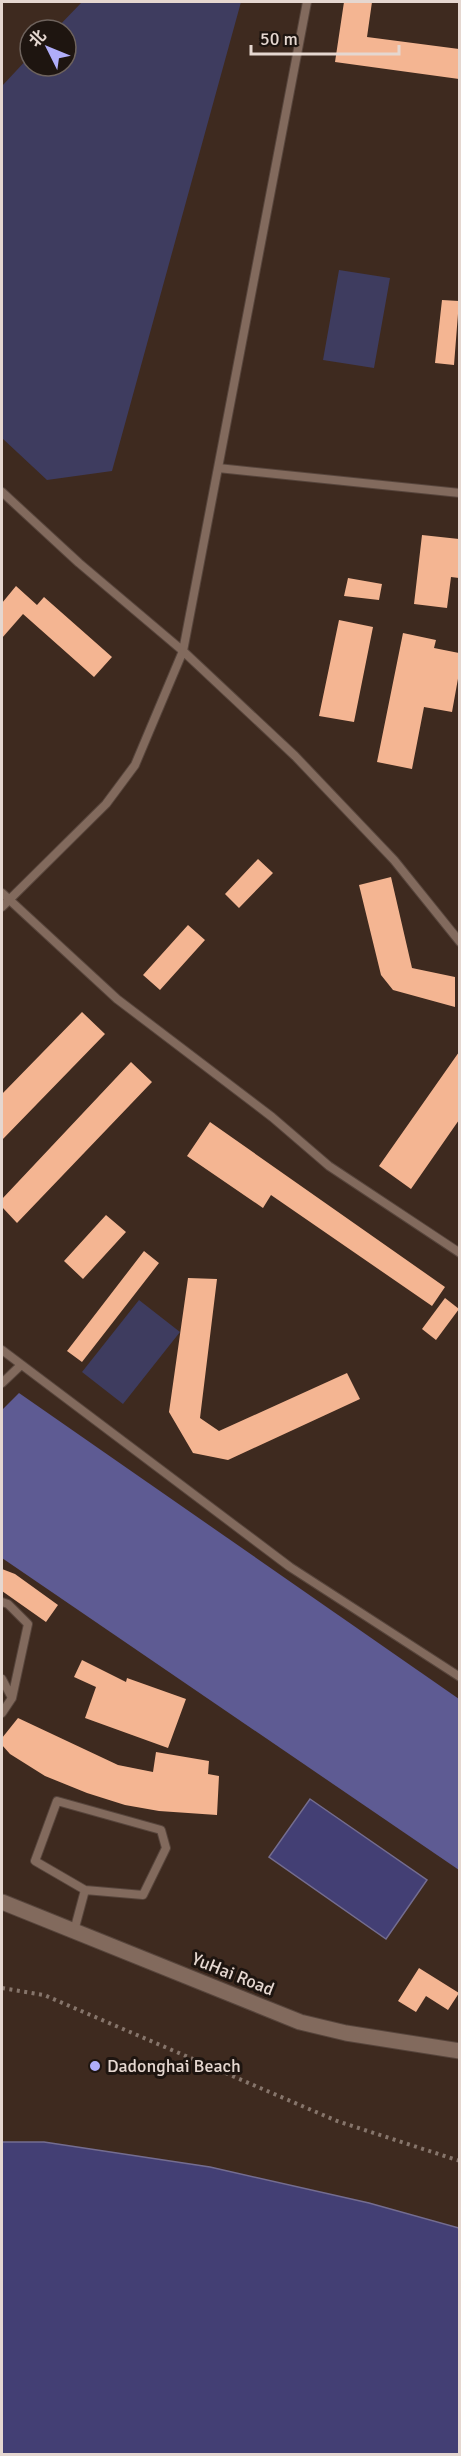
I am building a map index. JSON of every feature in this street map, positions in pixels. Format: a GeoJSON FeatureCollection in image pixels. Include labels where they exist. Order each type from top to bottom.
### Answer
{"type":"FeatureCollection","features":[{"type":"Feature","properties":{"kind":"street","name":"YuHai Road"},"geometry":{"type":"LineString","coordinates":[[2,1902],[300,2022],[346,2033],[459,2051]]}},
{"type":"Feature","properties":{"kind":"lane"},"geometry":{"type":"LineString","coordinates":[[2,907],[106,804],[135,765],[183,651],[307,2]]}},
{"type":"Feature","properties":{"kind":"lane"},"geometry":{"type":"LineString","coordinates":[[218,468],[459,493]]}},
{"type":"Feature","properties":{"kind":"lane"},"geometry":{"type":"LineString","coordinates":[[2,492],[79,563],[183,651],[295,756],[394,860],[459,942]]}},
{"type":"Feature","properties":{"kind":"lane"},"geometry":{"type":"LineString","coordinates":[[2,893],[117,999],[272,1117],[329,1166],[459,1253]]}},
{"type":"Feature","properties":{"kind":"lane"},"geometry":{"type":"LineString","coordinates":[[2,1350],[290,1567],[459,1677]]}},
{"type":"Feature","properties":{"kind":"lane"},"geometry":{"type":"LineString","coordinates":[[2,1383],[21,1365]]}},
{"type":"Feature","properties":{"kind":"lane"},"geometry":{"type":"LineString","coordinates":[[2,1602],[8,1604],[28,1624],[12,1698],[2,1713]]}},
{"type":"Feature","properties":{"kind":"lane"},"geometry":{"type":"LineString","coordinates":[[2,1679],[12,1698]]}},
{"type":"Feature","properties":{"kind":"lane"},"geometry":{"type":"LineString","coordinates":[[57,1801],[160,1830],[166,1848],[143,1895],[85,1890],[34,1861],[57,1801]]}},
{"type":"Feature","properties":{"kind":"lane"},"geometry":{"type":"LineString","coordinates":[[75,1931],[85,1890]]}},
{"type":"Feature","properties":{"kind":"path"},"geometry":{"type":"LineString","coordinates":[[2,1988],[44,1995],[337,2121],[459,2161]]}},
{"type":"Feature","properties":{"kind":"shaded area"},"geometry":{"type":"Polygon","coordinates":[[[82,2],[241,2],[112,471],[47,480],[2,438],[2,86],[18,69],[18,78],[78,78],[78,18],[67,18],[82,2]]]}},
{"type":"Feature","properties":{"kind":"shaded area"},"geometry":{"type":"Polygon","coordinates":[[[339,270],[390,278],[374,368],[323,360],[339,270]]]}},
{"type":"Feature","properties":{"kind":"shaded area"},"geometry":{"type":"Polygon","coordinates":[[[139,1300],[180,1332],[123,1404],[82,1372],[139,1300]]]}},
{"type":"Feature","properties":{"kind":"shaded area"},"geometry":{"type":"Polygon","coordinates":[[[19,1393],[459,1699],[459,1870],[2,1558],[2,1410],[19,1393]]]}},
{"type":"Feature","properties":{"kind":"shaded area"},"geometry":{"type":"Polygon","coordinates":[[[310,1799],[427,1880],[386,1939],[269,1857],[310,1799]]]}},
{"type":"Feature","properties":{"kind":"shaded area"},"geometry":{"type":"Polygon","coordinates":[[[2,2142],[44,2142],[210,2167],[369,2203],[459,2228],[459,2454],[2,2454],[2,2142]]]}},
{"type":"Feature","properties":{"kind":"building"},"geometry":{"type":"Polygon","coordinates":[[[344,2],[372,2],[367,37],[459,49],[459,79],[335,62],[344,2]]]}},
{"type":"Feature","properties":{"kind":"building"},"geometry":{"type":"Polygon","coordinates":[[[442,300],[459,301],[454,365],[435,363],[442,300]]]}},
{"type":"Feature","properties":{"kind":"building"},"geometry":{"type":"Polygon","coordinates":[[[422,535],[459,539],[459,578],[451,577],[447,608],[414,604],[422,535]]]}},
{"type":"Feature","properties":{"kind":"building"},"geometry":{"type":"Polygon","coordinates":[[[348,578],[382,584],[379,600],[344,596],[348,578]]]}},
{"type":"Feature","properties":{"kind":"building"},"geometry":{"type":"Polygon","coordinates":[[[16,586],[37,605],[44,597],[112,657],[94,677],[23,614],[2,638],[2,603],[16,586]]]}},
{"type":"Feature","properties":{"kind":"building"},"geometry":{"type":"Polygon","coordinates":[[[339,620],[373,627],[354,722],[319,716],[339,620]]]}},
{"type":"Feature","properties":{"kind":"building"},"geometry":{"type":"Polygon","coordinates":[[[403,633],[436,640],[434,648],[459,653],[459,673],[452,712],[424,707],[412,769],[377,762],[403,633]]]}},
{"type":"Feature","properties":{"kind":"building"},"geometry":{"type":"Polygon","coordinates":[[[258,859],[273,873],[239,908],[225,894],[258,859]]]}},
{"type":"Feature","properties":{"kind":"building"},"geometry":{"type":"Polygon","coordinates":[[[391,877],[412,968],[455,977],[455,1007],[393,990],[381,975],[359,885],[391,877]]]}},
{"type":"Feature","properties":{"kind":"building"},"geometry":{"type":"Polygon","coordinates":[[[188,925],[205,940],[160,990],[143,975],[188,925]]]}},
{"type":"Feature","properties":{"kind":"building"},"geometry":{"type":"Polygon","coordinates":[[[82,1012],[105,1034],[2,1140],[2,1094],[82,1012]]]}},
{"type":"Feature","properties":{"kind":"building"},"geometry":{"type":"Polygon","coordinates":[[[459,1052],[459,1120],[411,1189],[379,1166],[459,1052]]]}},
{"type":"Feature","properties":{"kind":"building"},"geometry":{"type":"Polygon","coordinates":[[[131,1062],[152,1082],[17,1223],[2,1207],[2,1199],[131,1062]]]}},
{"type":"Feature","properties":{"kind":"building"},"geometry":{"type":"Polygon","coordinates":[[[210,1122],[445,1287],[432,1306],[271,1195],[263,1208],[187,1156],[210,1122]]]}},
{"type":"Feature","properties":{"kind":"building"},"geometry":{"type":"Polygon","coordinates":[[[106,1215],[126,1232],[83,1279],[64,1261],[106,1215]]]}},
{"type":"Feature","properties":{"kind":"building"},"geometry":{"type":"Polygon","coordinates":[[[144,1251],[159,1263],[82,1362],[67,1351],[144,1251]]]}},
{"type":"Feature","properties":{"kind":"building"},"geometry":{"type":"Polygon","coordinates":[[[188,1278],[217,1279],[200,1418],[219,1431],[347,1373],[360,1399],[228,1460],[193,1453],[169,1412],[188,1278]]]}},
{"type":"Feature","properties":{"kind":"building"},"geometry":{"type":"Polygon","coordinates":[[[445,1298],[459,1309],[436,1340],[422,1329],[445,1298]]]}},
{"type":"Feature","properties":{"kind":"building"},"geometry":{"type":"Polygon","coordinates":[[[2,1569],[15,1574],[58,1605],[46,1622],[2,1591],[2,1569]]]}},
{"type":"Feature","properties":{"kind":"building"},"geometry":{"type":"Polygon","coordinates":[[[82,1660],[126,1682],[127,1678],[186,1699],[168,1748],[85,1718],[96,1687],[74,1677],[82,1660]]]}},
{"type":"Feature","properties":{"kind":"building"},"geometry":{"type":"Polygon","coordinates":[[[18,1718],[118,1765],[153,1772],[156,1752],[209,1761],[208,1774],[219,1776],[217,1815],[159,1811],[125,1805],[45,1776],[10,1754],[2,1745],[2,1738],[18,1718]]]}},
{"type":"Feature","properties":{"kind":"building"},"geometry":{"type":"Polygon","coordinates":[[[419,1968],[459,1993],[448,2010],[426,1996],[416,2012],[398,2001],[419,1968]]]}},
{"type":"Feature","properties":{"kind":"place","name":"Dadonghai Beach"},"geometry":{"type":"Point","coordinates":[95,2066]}}]}
